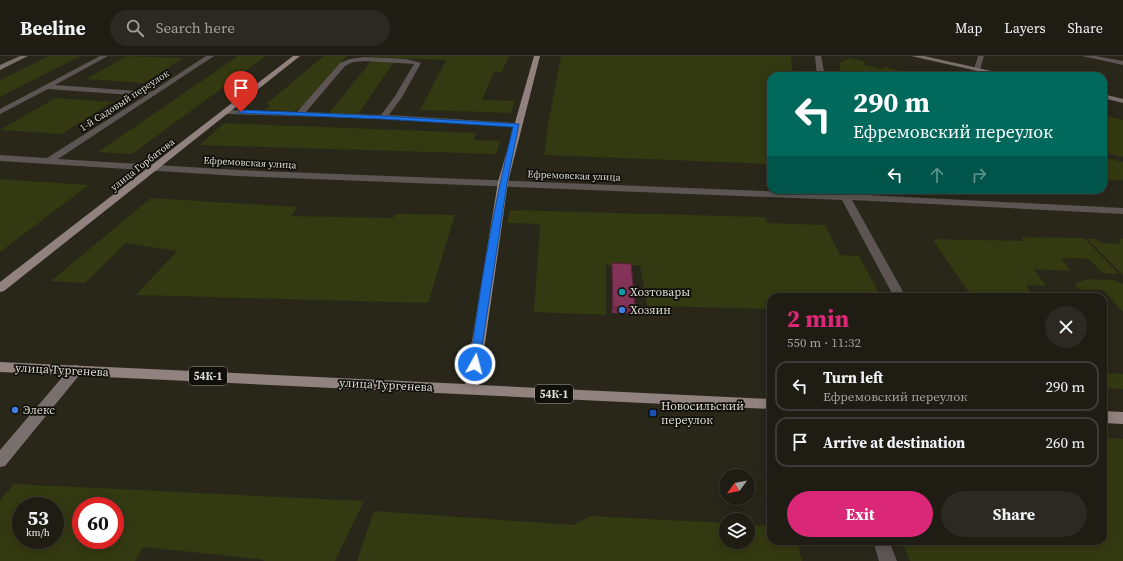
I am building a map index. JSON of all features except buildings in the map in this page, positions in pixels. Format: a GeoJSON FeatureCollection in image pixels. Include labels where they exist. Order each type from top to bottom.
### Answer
{"type":"FeatureCollection","features":[{"type":"Feature","properties":{"kind":"main road"},"geometry":{"type":"LineString","coordinates":[[0,68],[25,56]]}},
{"type":"Feature","properties":{"kind":"main road","name":"улица Горбатова"},"geometry":{"type":"LineString","coordinates":[[0,288],[297,56]]}},
{"type":"Feature","properties":{"kind":"main road"},"geometry":{"type":"LineString","coordinates":[[471,390],[482,305],[503,183],[517,126],[537,56]]}},
{"type":"Feature","properties":{"kind":"main road"},"geometry":{"type":"LineString","coordinates":[[914,56],[991,72]]}},
{"type":"Feature","properties":{"kind":"main road"},"geometry":{"type":"LineString","coordinates":[[1107,97],[1123,101]]}},
{"type":"Feature","properties":{"kind":"main road","name":"улица Тургенева"},"geometry":{"type":"LineString","coordinates":[[0,367],[767,404]]}},
{"type":"Feature","properties":{"kind":"main road"},"geometry":{"type":"LineString","coordinates":[[0,461],[76,370]]}},
{"type":"Feature","properties":{"kind":"main road"},"geometry":{"type":"LineString","coordinates":[[1107,417],[1123,418]]}},
{"type":"Feature","properties":{"kind":"street"},"geometry":{"type":"LineString","coordinates":[[0,112],[105,56]]}},
{"type":"Feature","properties":{"kind":"street","name":"1-й Садовый переулок"},"geometry":{"type":"LineString","coordinates":[[49,161],[211,56]]}},
{"type":"Feature","properties":{"kind":"street"},"geometry":{"type":"LineString","coordinates":[[818,56],[820,72]]}},
{"type":"Feature","properties":{"kind":"street"},"geometry":{"type":"LineString","coordinates":[[977,69],[981,56]]}},
{"type":"Feature","properties":{"kind":"street"},"geometry":{"type":"LineString","coordinates":[[1085,56],[1112,58],[1123,63]]}},
{"type":"Feature","properties":{"kind":"street"},"geometry":{"type":"LineString","coordinates":[[299,114],[308,106],[344,63],[353,60],[415,61],[418,63],[398,97],[383,117]]}},
{"type":"Feature","properties":{"kind":"street"},"geometry":{"type":"LineString","coordinates":[[47,87],[152,94]]}},
{"type":"Feature","properties":{"kind":"street"},"geometry":{"type":"LineString","coordinates":[[227,112],[383,117],[517,126]]}},
{"type":"Feature","properties":{"kind":"street","name":"Ефремовская улица"},"geometry":{"type":"LineString","coordinates":[[0,158],[155,168],[503,183],[767,191]]}},
{"type":"Feature","properties":{"kind":"street"},"geometry":{"type":"LineString","coordinates":[[844,194],[898,293]]}},
{"type":"Feature","properties":{"kind":"street","name":"Ефремовская улица"},"geometry":{"type":"LineString","coordinates":[[856,194],[1022,207],[1123,211]]}},
{"type":"Feature","properties":{"kind":"street"},"geometry":{"type":"LineString","coordinates":[[882,545],[888,561]]}},
{"type":"Feature","properties":{"kind":"green space"},"geometry":{"type":"Polygon","coordinates":[[[49,56],[80,56],[0,97],[0,80],[49,56]]]}},
{"type":"Feature","properties":{"kind":"green space"},"geometry":{"type":"Polygon","coordinates":[[[127,56],[183,58],[144,83],[86,79],[127,56]]]}},
{"type":"Feature","properties":{"kind":"green space"},"geometry":{"type":"Polygon","coordinates":[[[238,56],[266,56],[132,154],[98,152],[238,56]]]}},
{"type":"Feature","properties":{"kind":"green space"},"geometry":{"type":"Polygon","coordinates":[[[324,56],[347,56],[305,105],[294,111],[265,110],[270,105],[266,104],[324,56]]]}},
{"type":"Feature","properties":{"kind":"green space"},"geometry":{"type":"Polygon","coordinates":[[[509,56],[502,72],[494,72],[482,100],[515,101],[511,113],[420,110],[446,60],[370,57],[509,56]]]}},
{"type":"Feature","properties":{"kind":"green space"},"geometry":{"type":"Polygon","coordinates":[[[561,56],[791,56],[793,72],[767,72],[767,164],[544,155],[561,56]]]}},
{"type":"Feature","properties":{"kind":"green space"},"geometry":{"type":"Polygon","coordinates":[[[849,58],[866,62],[864,65],[881,69],[885,67],[905,72],[840,72],[840,63],[849,58]]]}},
{"type":"Feature","properties":{"kind":"green space"},"geometry":{"type":"Polygon","coordinates":[[[372,60],[395,61],[358,114],[329,113],[372,60]]]}},
{"type":"Feature","properties":{"kind":"green space"},"geometry":{"type":"Polygon","coordinates":[[[55,98],[112,102],[62,134],[0,130],[55,98]]]}},
{"type":"Feature","properties":{"kind":"green space"},"geometry":{"type":"Polygon","coordinates":[[[1107,116],[1123,120],[1123,157],[1110,154],[1107,150],[1107,116]]]}},
{"type":"Feature","properties":{"kind":"green space"},"geometry":{"type":"Polygon","coordinates":[[[224,123],[476,133],[474,140],[500,141],[496,154],[200,145],[224,123]]]}},
{"type":"Feature","properties":{"kind":"green space"},"geometry":{"type":"Polygon","coordinates":[[[1107,158],[1123,162],[1123,180],[1107,180],[1107,158]]]}},
{"type":"Feature","properties":{"kind":"green space"},"geometry":{"type":"Polygon","coordinates":[[[0,179],[89,185],[0,252],[0,179]]]}},
{"type":"Feature","properties":{"kind":"green space"},"geometry":{"type":"Polygon","coordinates":[[[151,198],[297,207],[291,216],[393,218],[395,214],[455,215],[428,303],[136,295],[177,251],[126,243],[85,283],[51,281],[151,198]]]}},
{"type":"Feature","properties":{"kind":"green space"},"geometry":{"type":"Polygon","coordinates":[[[510,210],[765,217],[768,223],[825,225],[840,255],[859,256],[879,293],[767,293],[767,309],[647,306],[640,265],[606,265],[606,315],[534,312],[540,224],[507,223],[510,210]]]}},
{"type":"Feature","properties":{"kind":"green space"},"geometry":{"type":"Polygon","coordinates":[[[1021,237],[1084,238],[1119,274],[1103,273],[1089,259],[1061,258],[1071,271],[1034,269],[1046,286],[1026,285],[1031,293],[969,293],[932,239],[1024,241],[1021,237]]]}},
{"type":"Feature","properties":{"kind":"green space"},"geometry":{"type":"Polygon","coordinates":[[[1087,239],[1096,239],[1101,243],[1121,244],[1118,239],[1123,239],[1123,275],[1087,239]]]}},
{"type":"Feature","properties":{"kind":"green space"},"geometry":{"type":"Polygon","coordinates":[[[1086,279],[1114,280],[1123,284],[1123,312],[1103,290],[1078,289],[1075,284],[1086,279]]]}},
{"type":"Feature","properties":{"kind":"green space"},"geometry":{"type":"Polygon","coordinates":[[[1107,373],[1123,374],[1123,389],[1107,388],[1107,373]]]}},
{"type":"Feature","properties":{"kind":"green space"},"geometry":{"type":"Polygon","coordinates":[[[1107,438],[1123,439],[1123,561],[910,561],[904,545],[1107,545],[1107,438]]]}},
{"type":"Feature","properties":{"kind":"green space"},"geometry":{"type":"Polygon","coordinates":[[[14,484],[364,501],[335,561],[265,561],[143,547],[135,561],[0,561],[0,500],[14,484]]]}},
{"type":"Feature","properties":{"kind":"green space"},"geometry":{"type":"Polygon","coordinates":[[[374,511],[574,525],[590,516],[719,523],[719,549],[755,549],[755,525],[767,526],[767,545],[798,545],[802,561],[357,561],[374,511]]]}},
{"type":"Feature","properties":{"kind":"place","name":"Хозтовары"},"geometry":{"type":"Point","coordinates":[622,292]}},
{"type":"Feature","properties":{"kind":"place","name":"Хозяин"},"geometry":{"type":"Point","coordinates":[622,310]}},
{"type":"Feature","properties":{"kind":"place","name":"Элекс"},"geometry":{"type":"Point","coordinates":[15,410]}},
{"type":"Feature","properties":{"kind":"place","name":"Новосильский переулок"},"geometry":{"type":"Point","coordinates":[653,413]}},
{"type":"Feature","properties":{"kind":"route"},"geometry":{"type":"LineString","coordinates":[[241,112],[383,117],[517,126],[503,183],[482,305],[475,364]]}}]}
